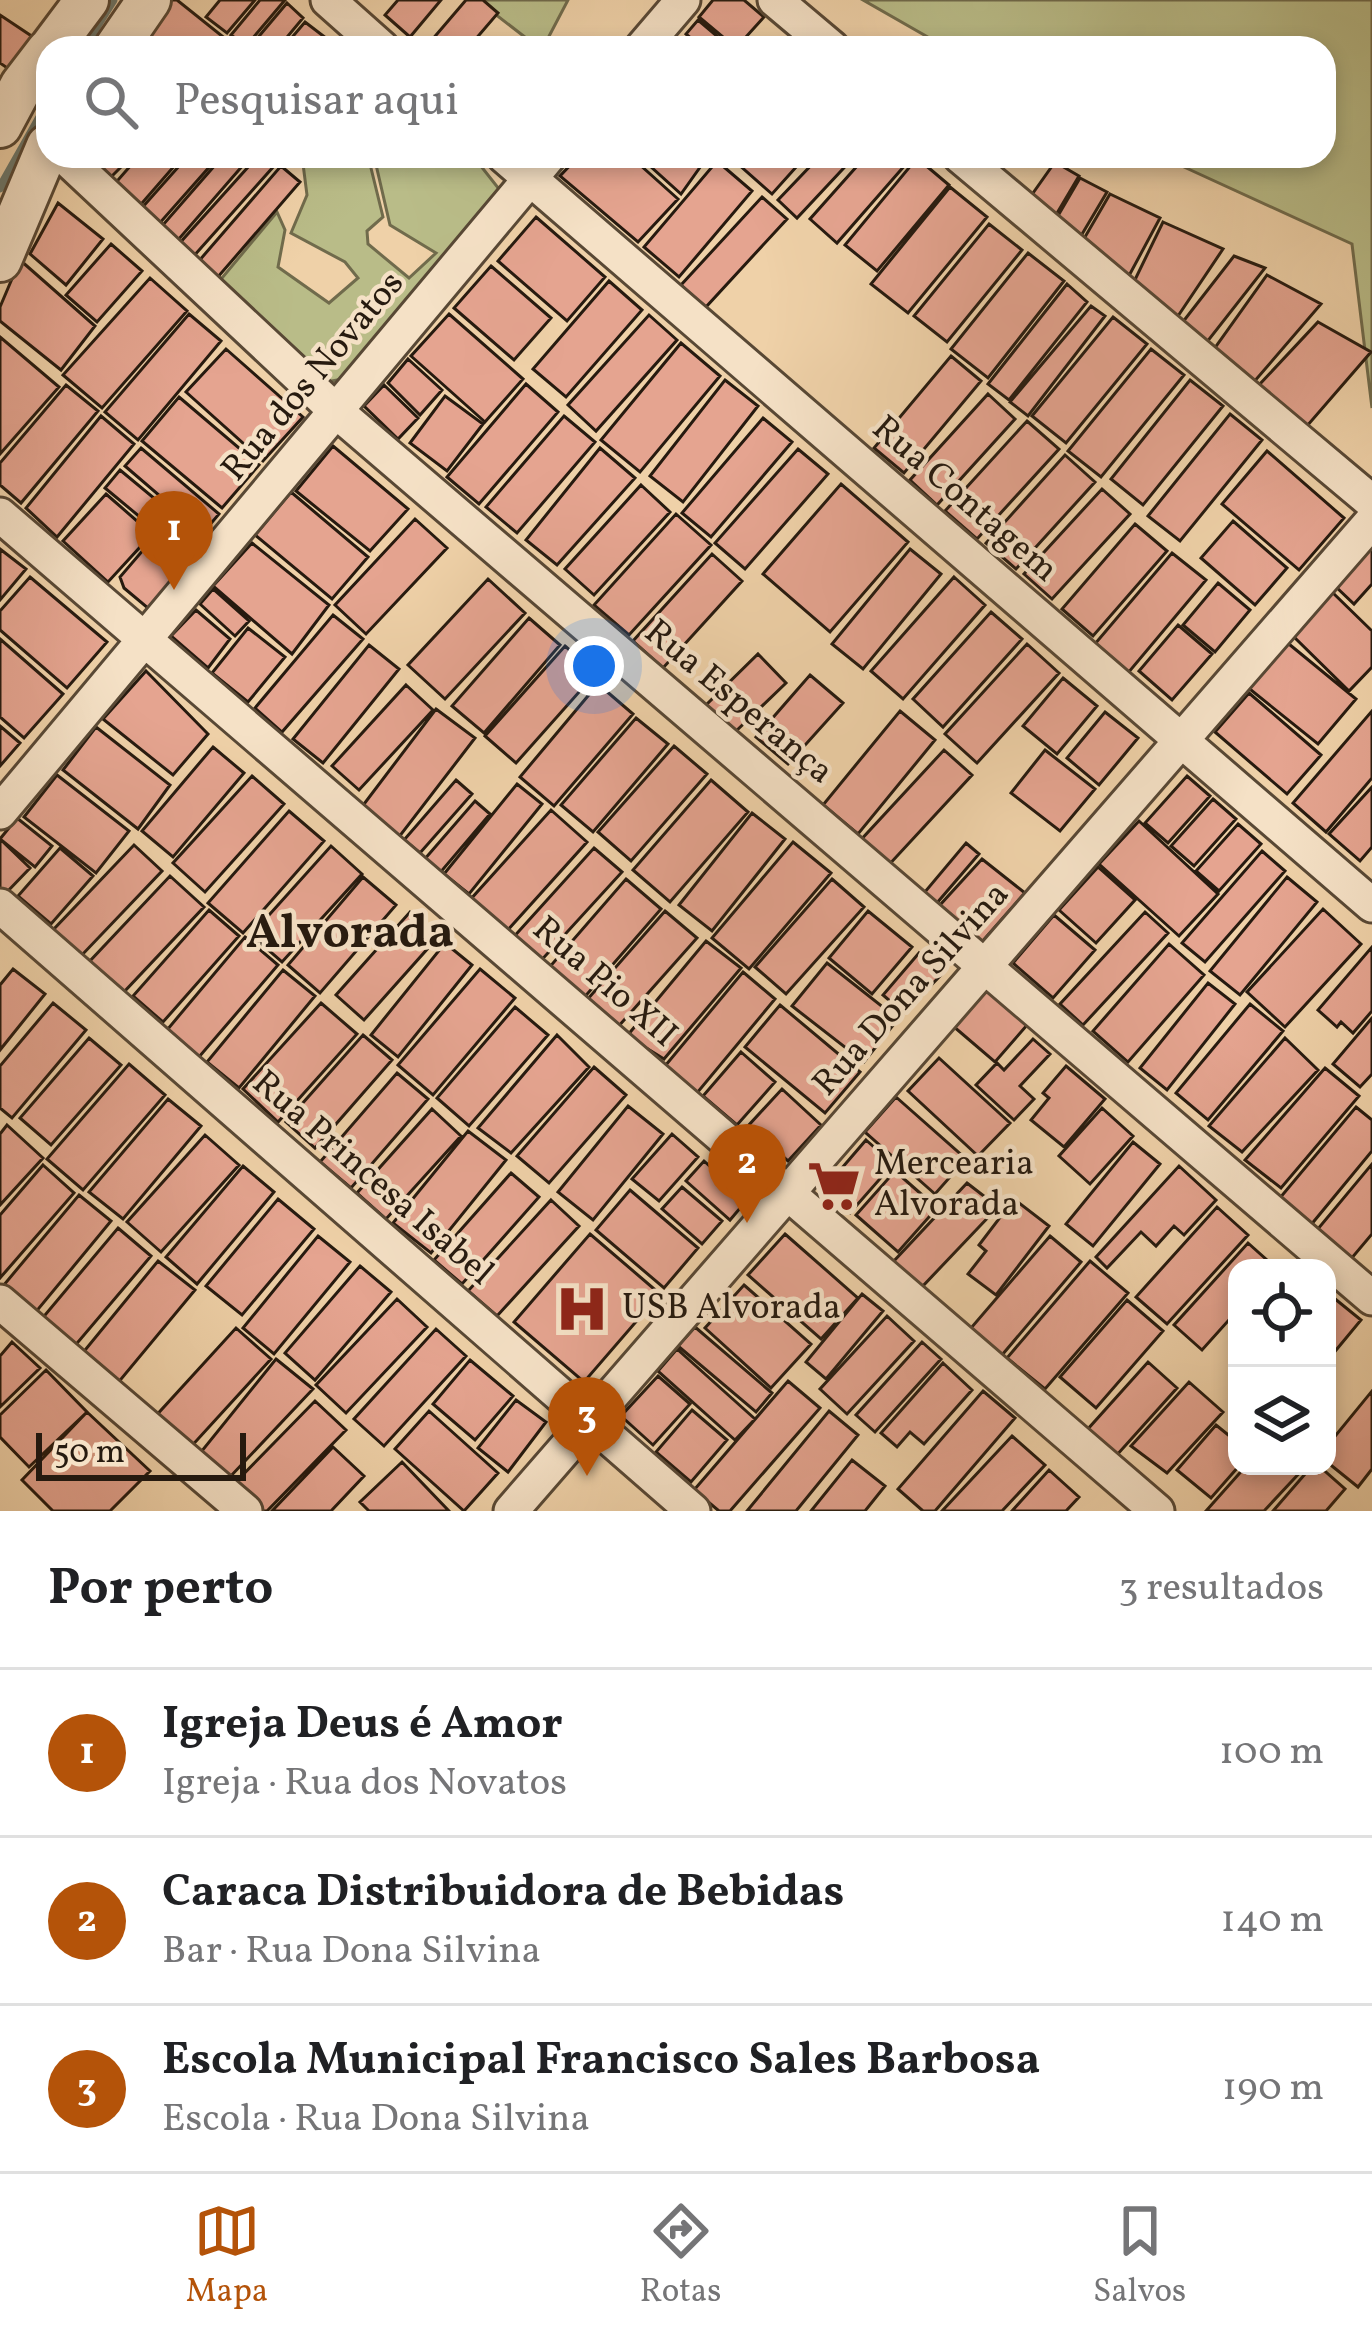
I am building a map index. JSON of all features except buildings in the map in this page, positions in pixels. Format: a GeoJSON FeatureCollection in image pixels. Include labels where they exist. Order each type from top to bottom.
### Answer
{"type":"FeatureCollection","features":[{"type":"Feature","properties":{"kind":"street"},"geometry":{"type":"LineString","coordinates":[[60,36],[87,0]]}},
{"type":"Feature","properties":{"kind":"street"},"geometry":{"type":"LineString","coordinates":[[124,36],[149,0]]}},
{"type":"Feature","properties":{"kind":"street"},"geometry":{"type":"LineString","coordinates":[[328,0],[368,36]]}},
{"type":"Feature","properties":{"kind":"street"},"geometry":{"type":"LineString","coordinates":[[652,36],[683,0]]}},
{"type":"Feature","properties":{"kind":"street"},"geometry":{"type":"LineString","coordinates":[[775,0],[818,36]]}},
{"type":"Feature","properties":{"kind":"street"},"geometry":{"type":"LineString","coordinates":[[0,126],[36,67]]}},
{"type":"Feature","properties":{"kind":"street"},"geometry":{"type":"LineString","coordinates":[[0,260],[39,168]]}},
{"type":"Feature","properties":{"kind":"street","name":"Rua Esperança"},"geometry":{"type":"LineString","coordinates":[[77,168],[336,411],[1372,1298]]}},
{"type":"Feature","properties":{"kind":"street","name":"Rua dos Novatos"},"geometry":{"type":"LineString","coordinates":[[0,812],[336,411],[525,168]]}},
{"type":"Feature","properties":{"kind":"street","name":"Rua Contagem"},"geometry":{"type":"LineString","coordinates":[[533,168],[1372,905]]}},
{"type":"Feature","properties":{"kind":"street"},"geometry":{"type":"LineString","coordinates":[[974,168],[1372,502]]}},
{"type":"Feature","properties":{"kind":"street","name":"Rua Pio XII"},"geometry":{"type":"LineString","coordinates":[[0,514],[1157,1511]]}},
{"type":"Feature","properties":{"kind":"street","name":"Rua Dona Silvina"},"geometry":{"type":"LineString","coordinates":[[511,1511],[1372,521]]}},
{"type":"Feature","properties":{"kind":"street","name":"Rua Princesa Isabel"},"geometry":{"type":"LineString","coordinates":[[0,906],[693,1511]]}},
{"type":"Feature","properties":{"kind":"street"},"geometry":{"type":"LineString","coordinates":[[0,1302],[245,1511]]}},
{"type":"Feature","properties":{"kind":"green space"},"geometry":{"type":"Polygon","coordinates":[[[477,0],[568,0],[549,36],[524,36],[477,0]]]}},
{"type":"Feature","properties":{"kind":"green space"},"geometry":{"type":"Polygon","coordinates":[[[863,0],[1372,0],[1372,408],[1352,244],[1186,168],[1336,168],[1336,36],[926,36],[863,0]]]}},
{"type":"Feature","properties":{"kind":"green space"},"geometry":{"type":"Polygon","coordinates":[[[304,168],[371,168],[383,217],[367,231],[368,244],[409,278],[436,253],[390,225],[377,168],[482,168],[499,189],[343,379],[320,383],[217,284],[277,212],[285,230],[278,267],[329,303],[358,278],[345,262],[291,233],[307,195],[304,168]]]}},
{"type":"Feature","properties":{"kind":"waterway"},"geometry":{"type":"LineString","coordinates":[[90,36],[113,0]]}},
{"type":"Feature","properties":{"kind":"waterway"},"geometry":{"type":"LineString","coordinates":[[0,188],[36,124]]}},
{"type":"Feature","properties":{"kind":"place","name":"Igreja Deus é Amor"},"geometry":{"type":"Point","coordinates":[174,590]}},
{"type":"Feature","properties":{"kind":"place","name":"Mercearia Alvorada"},"geometry":{"type":"Point","coordinates":[834,1186]}},
{"type":"Feature","properties":{"kind":"place","name":"Caraca Distribuidora de Bebidas"},"geometry":{"type":"Point","coordinates":[747,1223]}},
{"type":"Feature","properties":{"kind":"place","name":"USB Alvorada"},"geometry":{"type":"Point","coordinates":[582,1309]}},
{"type":"Feature","properties":{"kind":"place","name":"Escola Municipal Francisco Sales Barbosa"},"geometry":{"type":"Point","coordinates":[587,1476]}},
{"type":"Feature","properties":{"kind":"district","name":"Alvorada"},"geometry":{"type":"Point","coordinates":[350,934]}}]}
